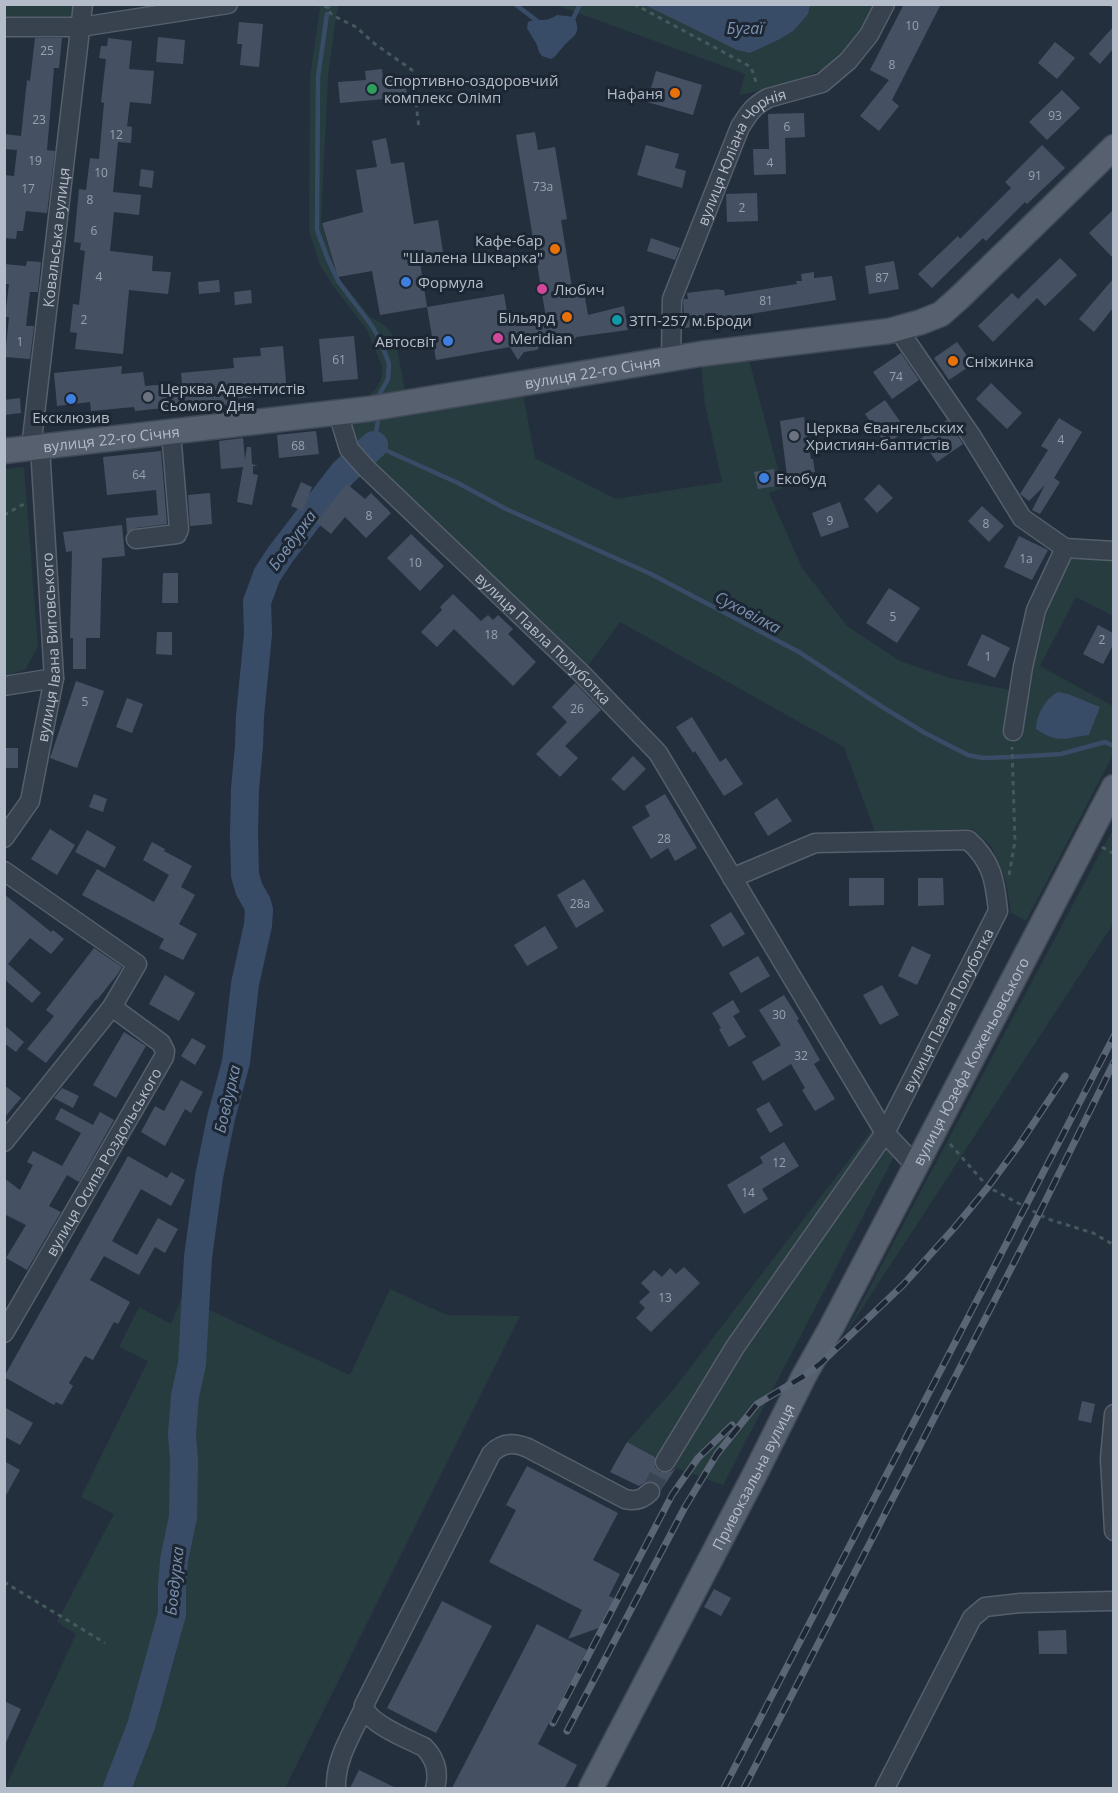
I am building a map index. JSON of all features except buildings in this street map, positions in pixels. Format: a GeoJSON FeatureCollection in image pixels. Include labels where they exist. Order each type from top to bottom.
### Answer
{"type":"FeatureCollection","features":[{"type":"Feature","properties":{"kind":"main road","name":"вулиця 22-го Січня"},"geometry":{"type":"LineString","coordinates":[[4,451],[378,408],[671,359],[898,329],[940,314],[959,298],[1113,147]]}},
{"type":"Feature","properties":{"kind":"main road","name":"вулиця Юзефа Коженьовського"},"geometry":{"type":"LineString","coordinates":[[916,1166],[1113,787]]}},
{"type":"Feature","properties":{"kind":"main road","name":"Привокзальна вулиця"},"geometry":{"type":"LineString","coordinates":[[591,1788],[804,1376],[916,1166]]}},
{"type":"Feature","properties":{"kind":"street","name":"Ковальська вулиця"},"geometry":{"type":"LineString","coordinates":[[35,448],[83,4]]}},
{"type":"Feature","properties":{"kind":"street"},"geometry":{"type":"LineString","coordinates":[[4,27],[81,27],[228,4]]}},
{"type":"Feature","properties":{"kind":"street","name":"вулиця Юліана Чорнія"},"geometry":{"type":"LineString","coordinates":[[671,359],[672,299],[740,127],[754,106],[762,101],[822,83],[848,61],[869,35],[885,4]]}},
{"type":"Feature","properties":{"kind":"street"},"geometry":{"type":"LineString","coordinates":[[898,329],[972,437],[1022,518],[1065,548],[1113,551]]}},
{"type":"Feature","properties":{"kind":"street","name":"вулиця Павла Полуботка"},"geometry":{"type":"LineString","coordinates":[[338,413],[349,449],[363,464],[582,674],[658,753],[885,1133]]}},
{"type":"Feature","properties":{"kind":"street"},"geometry":{"type":"LineString","coordinates":[[136,539],[177,534],[179,529],[171,432]]}},
{"type":"Feature","properties":{"kind":"street","name":"вулиця Івана Виговського"},"geometry":{"type":"LineString","coordinates":[[4,838],[30,801],[54,678],[42,492],[35,448]]}},
{"type":"Feature","properties":{"kind":"street"},"geometry":{"type":"LineString","coordinates":[[1013,732],[1023,667],[1036,610],[1065,548]]}},
{"type":"Feature","properties":{"kind":"street"},"geometry":{"type":"LineString","coordinates":[[4,686],[54,678]]}},
{"type":"Feature","properties":{"kind":"street","name":"вулиця Павла Полуботка"},"geometry":{"type":"LineString","coordinates":[[732,878],[815,843],[968,840],[981,851],[995,884],[998,911],[885,1133]]}},
{"type":"Feature","properties":{"kind":"street"},"geometry":{"type":"LineString","coordinates":[[4,871],[137,964],[112,1007],[4,1142]]}},
{"type":"Feature","properties":{"kind":"street","name":"вулиця Осипа Роздольського"},"geometry":{"type":"LineString","coordinates":[[4,1333],[164,1057],[162,1043],[112,1007]]}},
{"type":"Feature","properties":{"kind":"street"},"geometry":{"type":"LineString","coordinates":[[665,1462],[735,1347],[885,1133]]}},
{"type":"Feature","properties":{"kind":"street","name":"вулиця Юзефа Коженьовського"},"geometry":{"type":"LineString","coordinates":[[885,1133],[916,1166]]}},
{"type":"Feature","properties":{"kind":"street"},"geometry":{"type":"LineString","coordinates":[[1113,1414],[1110,1460],[1113,1531]]}},
{"type":"Feature","properties":{"kind":"street"},"geometry":{"type":"LineString","coordinates":[[336,1788],[340,1756],[364,1705],[491,1454],[496,1449],[508,1443],[521,1445],[631,1501],[639,1500],[650,1492]]}},
{"type":"Feature","properties":{"kind":"street"},"geometry":{"type":"LineString","coordinates":[[885,1788],[972,1618],[985,1607],[1020,1603],[1113,1601]]}},
{"type":"Feature","properties":{"kind":"street"},"geometry":{"type":"LineString","coordinates":[[364,1708],[365,1712],[376,1722],[424,1747],[438,1773],[435,1788]]}},
{"type":"Feature","properties":{"kind":"path"},"geometry":{"type":"LineString","coordinates":[[324,4],[332,15],[356,27],[375,44],[412,70],[419,128]]}},
{"type":"Feature","properties":{"kind":"path"},"geometry":{"type":"LineString","coordinates":[[634,4],[751,67],[762,101]]}},
{"type":"Feature","properties":{"kind":"path"},"geometry":{"type":"LineString","coordinates":[[1108,4],[1113,7]]}},
{"type":"Feature","properties":{"kind":"path"},"geometry":{"type":"LineString","coordinates":[[4,515],[42,492]]}},
{"type":"Feature","properties":{"kind":"path"},"geometry":{"type":"LineString","coordinates":[[998,911],[1013,858],[1015,841],[1012,753]]}},
{"type":"Feature","properties":{"kind":"path"},"geometry":{"type":"LineString","coordinates":[[936,1128],[988,1187],[1048,1219],[1093,1233],[1113,1245]]}},
{"type":"Feature","properties":{"kind":"path"},"geometry":{"type":"LineString","coordinates":[[4,1582],[105,1643]]}},
{"type":"Feature","properties":{"kind":"green space"},"geometry":{"type":"Polygon","coordinates":[[[4,5],[79,5],[77,24],[5,24],[4,5]]]}},
{"type":"Feature","properties":{"kind":"green space"},"geometry":{"type":"Polygon","coordinates":[[[307,5],[339,5],[328,77],[321,223],[338,277],[371,318],[389,330],[396,342],[407,403],[521,384],[535,458],[616,499],[722,482],[705,404],[700,354],[746,349],[783,488],[769,493],[802,568],[847,626],[900,661],[950,678],[1019,692],[1064,552],[1113,555],[1113,616],[1076,597],[1040,666],[1113,706],[1113,755],[1026,921],[1011,913],[1006,882],[991,846],[972,829],[875,832],[844,747],[620,622],[582,674],[372,474],[338,413],[360,403],[375,390],[382,377],[382,366],[367,330],[320,265],[309,231],[310,77],[320,7],[307,5]]]}},
{"type":"Feature","properties":{"kind":"green space"},"geometry":{"type":"Polygon","coordinates":[[[556,5],[875,5],[854,41],[836,61],[796,81],[739,95],[745,74],[556,5]]]}},
{"type":"Feature","properties":{"kind":"green space"},"geometry":{"type":"Polygon","coordinates":[[[350,457],[357,465],[284,557],[265,591],[262,603],[262,650],[249,789],[248,835],[250,873],[264,909],[263,926],[246,1003],[241,1064],[214,1178],[205,1259],[198,1364],[189,1435],[192,1499],[185,1542],[178,1631],[159,1700],[128,1788],[5,1788],[76,1634],[57,1622],[114,1514],[81,1497],[148,1361],[119,1347],[139,1307],[171,1324],[189,1279],[201,1174],[229,1063],[238,985],[253,925],[253,913],[240,876],[238,818],[253,647],[251,604],[263,572],[350,457]]]}},
{"type":"Feature","properties":{"kind":"green space"},"geometry":{"type":"Polygon","coordinates":[[[24,467],[38,647],[25,670],[5,675],[5,469],[24,467]]]}},
{"type":"Feature","properties":{"kind":"green space"},"geometry":{"type":"Polygon","coordinates":[[[1113,829],[1113,924],[844,1336],[1113,829]]]}},
{"type":"Feature","properties":{"kind":"green space"},"geometry":{"type":"Polygon","coordinates":[[[878,1122],[899,1147],[723,1485],[676,1468],[627,1442],[673,1390],[878,1122]]]}},
{"type":"Feature","properties":{"kind":"green space"},"geometry":{"type":"Polygon","coordinates":[[[390,1289],[447,1315],[520,1316],[285,1788],[132,1788],[172,1668],[185,1614],[186,1560],[194,1519],[195,1498],[192,1412],[200,1364],[205,1308],[350,1375],[390,1289]]]}},
{"type":"Feature","properties":{"kind":"water","name":"Бугаї"},"geometry":{"type":"Polygon","coordinates":[[[810,4],[808,14],[793,31],[750,53],[737,50],[645,5],[810,4]]]}},
{"type":"Feature","properties":{"kind":"water"},"geometry":{"type":"Polygon","coordinates":[[[557,15],[574,17],[577,32],[551,59],[542,56],[527,28],[528,22],[549,19],[557,15]]]}},
{"type":"Feature","properties":{"kind":"water"},"geometry":{"type":"Polygon","coordinates":[[[1058,692],[1100,707],[1089,735],[1056,738],[1036,729],[1042,708],[1058,692]]]}},
{"type":"Feature","properties":{"kind":"waterway"},"geometry":{"type":"LineString","coordinates":[[515,4],[541,24]]}},
{"type":"Feature","properties":{"kind":"waterway"},"geometry":{"type":"LineString","coordinates":[[572,21],[580,4]]}},
{"type":"Feature","properties":{"kind":"waterway"},"geometry":{"type":"LineString","coordinates":[[327,14],[318,77],[317,230],[338,281],[372,326],[381,342],[389,364],[388,379],[379,399]]}},
{"type":"Feature","properties":{"kind":"waterway","name":"Суховілка"},"geometry":{"type":"LineString","coordinates":[[379,414],[374,445],[458,483],[506,509],[651,574],[799,652],[925,733],[968,755],[983,758],[1061,754],[1105,742],[1114,746]]}},
{"type":"Feature","properties":{"kind":"waterway","name":"Бовдурка"},"geometry":{"type":"LineString","coordinates":[[117,1788],[141,1726],[172,1614],[174,1560],[183,1517],[182,1434],[185,1396],[192,1364],[198,1257],[209,1177],[221,1118],[236,1062],[245,984],[258,925],[259,910],[245,875],[244,834],[250,716],[258,634],[257,602],[267,575],[280,555],[343,473],[374,445]]}},
{"type":"Feature","properties":{"kind":"tunnel"},"geometry":{"type":"LineString","coordinates":[[650,1492],[665,1462]]}},
{"type":"Feature","properties":{"kind":"railway"},"geometry":{"type":"LineString","coordinates":[[724,1788],[1114,1036]]}},
{"type":"Feature","properties":{"kind":"railway"},"geometry":{"type":"LineString","coordinates":[[744,1788],[1039,1214],[1114,1062]]}},
{"type":"Feature","properties":{"kind":"railway"},"geometry":{"type":"LineString","coordinates":[[567,1731],[685,1507],[717,1454],[757,1404],[821,1363],[903,1285],[988,1187],[1065,1076]]}},
{"type":"Feature","properties":{"kind":"railway"},"geometry":{"type":"LineString","coordinates":[[553,1723],[672,1495],[698,1458],[732,1425]]}},
{"type":"Feature","properties":{"kind":"place","name":"Спортивно-оздоровчий комплекс Олімп"},"geometry":{"type":"Point","coordinates":[372,89]}},
{"type":"Feature","properties":{"kind":"place","name":"Нафаня"},"geometry":{"type":"Point","coordinates":[675,93]}},
{"type":"Feature","properties":{"kind":"place","name":"Кафе-бар \"Шалена Шкварка\""},"geometry":{"type":"Point","coordinates":[555,249]}},
{"type":"Feature","properties":{"kind":"place","name":"Формула"},"geometry":{"type":"Point","coordinates":[406,282]}},
{"type":"Feature","properties":{"kind":"place","name":"Любич"},"geometry":{"type":"Point","coordinates":[542,289]}},
{"type":"Feature","properties":{"kind":"place","name":"Більярд"},"geometry":{"type":"Point","coordinates":[567,317]}},
{"type":"Feature","properties":{"kind":"place","name":"ЗТП-257 м.Броди"},"geometry":{"type":"Point","coordinates":[617,320]}},
{"type":"Feature","properties":{"kind":"place","name":"Meridian"},"geometry":{"type":"Point","coordinates":[498,338]}},
{"type":"Feature","properties":{"kind":"place","name":"Автосвіт"},"geometry":{"type":"Point","coordinates":[448,341]}},
{"type":"Feature","properties":{"kind":"place","name":"Сніжинка"},"geometry":{"type":"Point","coordinates":[953,361]}},
{"type":"Feature","properties":{"kind":"place","name":"Церква Адвентистів Сьомого Дня"},"geometry":{"type":"Point","coordinates":[148,397]}},
{"type":"Feature","properties":{"kind":"place","name":"Ексклюзив"},"geometry":{"type":"Point","coordinates":[71,399]}},
{"type":"Feature","properties":{"kind":"place","name":"Церква Євангельских Християн-баптистів"},"geometry":{"type":"Point","coordinates":[794,436]}},
{"type":"Feature","properties":{"kind":"place","name":"Екобуд"},"geometry":{"type":"Point","coordinates":[764,478]}}]}
